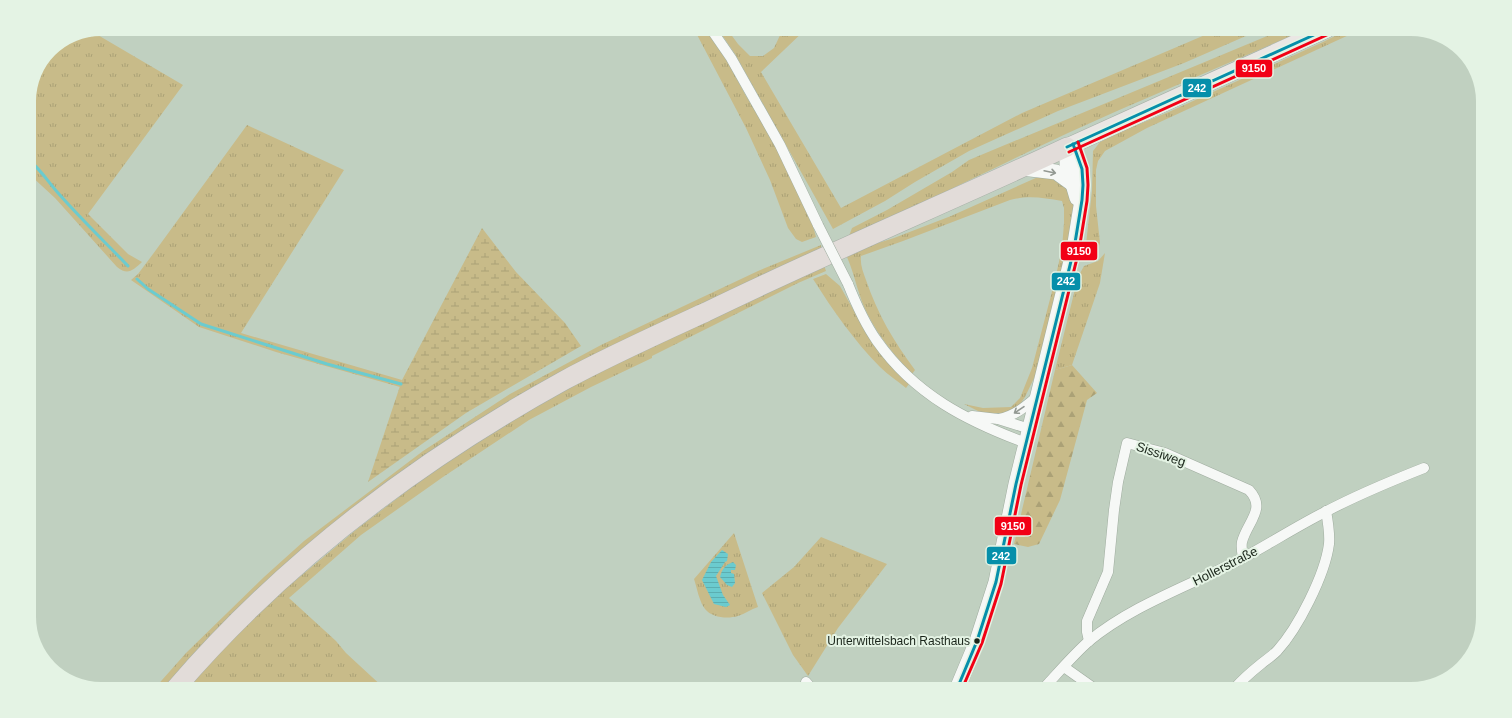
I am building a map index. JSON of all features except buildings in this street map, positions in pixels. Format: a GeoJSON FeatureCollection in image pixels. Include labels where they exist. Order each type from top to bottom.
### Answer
{"type":"FeatureCollection","features":[{"type":"Feature","properties":{"kind":"highway"},"geometry":{"type":"LineString","coordinates":[[181,682],[199,661],[235,625],[311,554],[392,490],[476,432],[564,380],[611,356],[867,236],[1070,146]]}},
{"type":"Feature","properties":{"kind":"main road"},"geometry":{"type":"LineString","coordinates":[[1070,146],[1312,36]]}},
{"type":"Feature","properties":{"kind":"main road"},"geometry":{"type":"LineString","coordinates":[[1070,146],[1067,164],[1074,185],[1079,219]]}},
{"type":"Feature","properties":{"kind":"main road"},"geometry":{"type":"LineString","coordinates":[[961,682],[977,641],[996,582],[1016,484],[1064,293],[1079,219],[1082,193],[1082,169],[1070,146]]}},
{"type":"Feature","properties":{"kind":"main road"},"geometry":{"type":"LineString","coordinates":[[1022,168],[1056,172],[1074,185]]}},
{"type":"Feature","properties":{"kind":"street"},"geometry":{"type":"LineString","coordinates":[[716,36],[731,58],[780,146],[848,284],[862,316],[877,341],[911,380],[928,394],[958,413],[996,432],[1028,436]]}},
{"type":"Feature","properties":{"kind":"street"},"geometry":{"type":"LineString","coordinates":[[958,413],[982,418],[998,419],[1008,417],[1019,411],[1038,396]]}},
{"type":"Feature","properties":{"kind":"street"},"geometry":{"type":"LineString","coordinates":[[998,419],[1028,436]]}},
{"type":"Feature","properties":{"kind":"street","name":"Sissiweg"},"geometry":{"type":"LineString","coordinates":[[1089,641],[1087,621],[1108,572],[1118,482],[1127,443],[1165,453],[1249,490],[1256,496],[1256,510],[1242,541],[1243,558]]}},
{"type":"Feature","properties":{"kind":"street","name":"Hollerstraße"},"geometry":{"type":"LineString","coordinates":[[1050,682],[1089,641],[1111,625],[1136,610],[1243,558],[1326,511],[1424,468]]}},
{"type":"Feature","properties":{"kind":"street"},"geometry":{"type":"LineString","coordinates":[[1241,682],[1277,651],[1298,621],[1317,584],[1325,562],[1329,544],[1329,526],[1326,511]]}},
{"type":"Feature","properties":{"kind":"street"},"geometry":{"type":"LineString","coordinates":[[1064,667],[1085,682]]}},
{"type":"Feature","properties":{"kind":"green space"},"geometry":{"type":"Polygon","coordinates":[[[100,36],[183,85],[88,214],[128,254],[142,262],[130,271],[121,270],[55,198],[36,180],[36,96],[38,84],[43,72],[49,61],[58,52],[80,39],[100,36]]]}},
{"type":"Feature","properties":{"kind":"green space"},"geometry":{"type":"Polygon","coordinates":[[[698,36],[710,36],[727,61],[777,147],[812,223],[816,237],[802,242],[796,239],[788,228],[770,180],[746,128],[698,36]]]}},
{"type":"Feature","properties":{"kind":"green space"},"geometry":{"type":"Polygon","coordinates":[[[723,36],[732,36],[750,56],[763,56],[774,48],[780,36],[799,36],[761,72],[841,208],[1022,113],[1203,36],[1246,36],[1184,63],[1058,111],[969,151],[885,201],[833,229],[735,54],[723,36]]]}},
{"type":"Feature","properties":{"kind":"green space"},"geometry":{"type":"Polygon","coordinates":[[[1267,36],[1291,36],[1068,133],[849,236],[852,228],[887,210],[952,172],[969,160],[1267,36]]]}},
{"type":"Feature","properties":{"kind":"green space"},"geometry":{"type":"Polygon","coordinates":[[[1335,36],[1347,36],[1147,128],[1105,151],[1098,161],[1096,170],[1096,206],[1100,243],[1098,249],[1092,254],[1085,253],[1092,191],[1093,151],[1100,142],[1335,36]]]}},
{"type":"Feature","properties":{"kind":"green space"},"geometry":{"type":"Polygon","coordinates":[[[247,125],[344,170],[241,333],[402,380],[400,387],[276,352],[199,327],[131,280],[138,274],[153,254],[247,125]]]}},
{"type":"Feature","properties":{"kind":"green space"},"geometry":{"type":"Polygon","coordinates":[[[1038,177],[1064,179],[1074,200],[1075,219],[1036,374],[1025,397],[1018,407],[1007,413],[982,413],[964,404],[983,408],[1011,407],[1020,398],[1032,368],[1062,248],[1064,208],[1062,201],[1030,197],[1017,198],[861,256],[863,271],[876,305],[893,338],[915,370],[912,374],[888,346],[872,323],[865,308],[847,257],[862,248],[894,238],[951,216],[1038,177]]]}},
{"type":"Feature","properties":{"kind":"green space"},"geometry":{"type":"Polygon","coordinates":[[[482,228],[516,272],[565,323],[581,346],[466,413],[368,482],[402,380],[482,228]]]}},
{"type":"Feature","properties":{"kind":"green space"},"geometry":{"type":"Polygon","coordinates":[[[821,245],[821,248],[471,428],[175,682],[160,682],[186,653],[264,577],[304,541],[423,451],[510,394],[601,345],[758,271],[821,245]]]}},
{"type":"Feature","properties":{"kind":"green space"},"geometry":{"type":"Polygon","coordinates":[[[1105,253],[1100,283],[1072,365],[1055,370],[1078,277],[1084,266],[1098,261],[1105,253]]]}},
{"type":"Feature","properties":{"kind":"green space"},"geometry":{"type":"Polygon","coordinates":[[[824,265],[826,271],[798,283],[652,356],[652,358],[591,387],[529,420],[443,477],[361,535],[289,598],[377,682],[192,682],[239,631],[284,590],[357,529],[437,468],[523,414],[615,363],[824,265]]]}},
{"type":"Feature","properties":{"kind":"green space"},"geometry":{"type":"Polygon","coordinates":[[[826,274],[840,286],[872,343],[909,384],[906,388],[883,370],[853,336],[836,313],[813,279],[826,274]]]}},
{"type":"Feature","properties":{"kind":"green space"},"geometry":{"type":"Polygon","coordinates":[[[1072,365],[1097,393],[1087,400],[1060,500],[1039,544],[1028,547],[1014,544],[1055,370],[1072,365]]]}},
{"type":"Feature","properties":{"kind":"green space"},"geometry":{"type":"Polygon","coordinates":[[[734,533],[758,607],[738,616],[720,617],[708,612],[705,609],[694,579],[734,533]]]}},
{"type":"Feature","properties":{"kind":"green space"},"geometry":{"type":"Polygon","coordinates":[[[821,537],[887,564],[838,628],[808,676],[793,655],[762,593],[794,567],[821,537]]]}},
{"type":"Feature","properties":{"kind":"water"},"geometry":{"type":"Polygon","coordinates":[[[722,550],[728,554],[727,561],[716,576],[723,595],[730,605],[726,607],[714,604],[702,580],[711,562],[722,550]]]}},
{"type":"Feature","properties":{"kind":"water"},"geometry":{"type":"Polygon","coordinates":[[[733,562],[736,565],[735,570],[731,570],[731,573],[734,574],[735,583],[732,587],[727,585],[720,577],[724,568],[733,562]]]}},
{"type":"Feature","properties":{"kind":"waterway"},"geometry":{"type":"LineString","coordinates":[[36,167],[55,190],[128,266]]}},
{"type":"Feature","properties":{"kind":"waterway"},"geometry":{"type":"LineString","coordinates":[[137,279],[148,289],[201,324],[327,364],[401,384]]}},
{"type":"Feature","properties":{"kind":"transit line","name":"242"},"geometry":{"type":"LineString","coordinates":[[1067,147],[1312,36]]}},
{"type":"Feature","properties":{"kind":"transit line","name":"9150"},"geometry":{"type":"LineString","coordinates":[[1069,152],[1325,36]]}},
{"type":"Feature","properties":{"kind":"transit line","name":"9150"},"geometry":{"type":"LineString","coordinates":[[965,682],[982,643],[1001,584],[1021,485],[1079,250],[1087,201],[1088,185],[1087,168],[1078,142]]}},
{"type":"Feature","properties":{"kind":"transit line","name":"242"},"geometry":{"type":"LineString","coordinates":[[960,682],[977,641],[996,582],[1016,484],[1074,249],[1083,185],[1082,169],[1073,144]]}},
{"type":"Feature","properties":{"kind":"place","name":"Unterwittelsbach Rasthaus"},"geometry":{"type":"Point","coordinates":[977,641]}}]}
